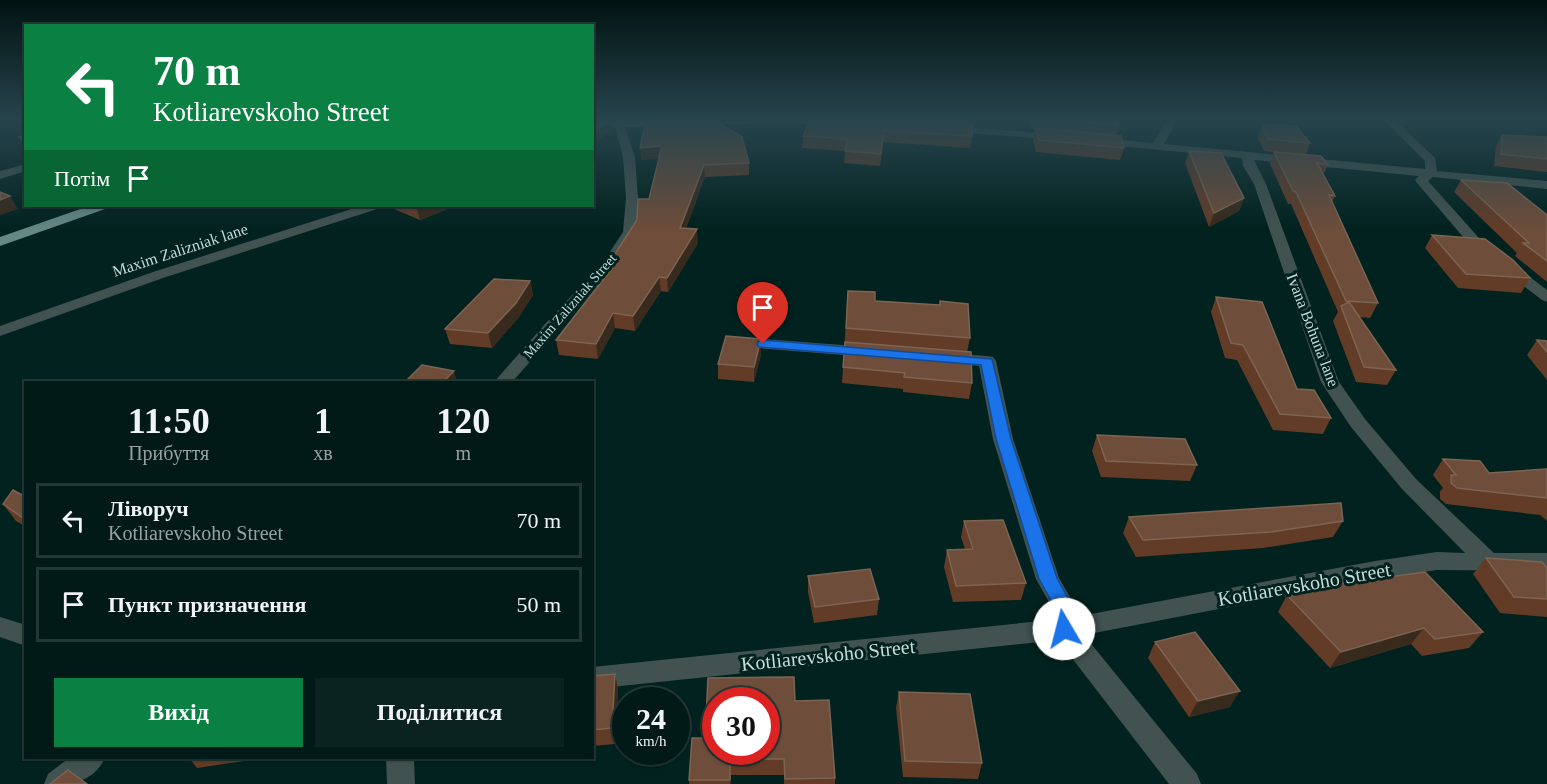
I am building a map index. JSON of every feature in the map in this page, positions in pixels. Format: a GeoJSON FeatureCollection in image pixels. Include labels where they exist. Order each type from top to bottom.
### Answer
{"type":"FeatureCollection","features":[{"type":"Feature","properties":{"kind":"main road"},"geometry":{"type":"LineString","coordinates":[[0,242],[97,207]]}},
{"type":"Feature","properties":{"kind":"street","name":"Maxim Zalizniak Street"},"geometry":{"type":"LineString","coordinates":[[504,381],[610,264],[630,232],[632,198],[629,157]]}},
{"type":"Feature","properties":{"kind":"street","name":"Ivana Bohuna lane"},"geometry":{"type":"LineString","coordinates":[[1246,157],[1260,184],[1330,382],[1358,423],[1409,484],[1489,562]]}},
{"type":"Feature","properties":{"kind":"street"},"geometry":{"type":"LineString","coordinates":[[1252,157],[1547,185]]}},
{"type":"Feature","properties":{"kind":"street"},"geometry":{"type":"LineString","coordinates":[[1427,157],[1431,160],[1431,173]]}},
{"type":"Feature","properties":{"kind":"street"},"geometry":{"type":"LineString","coordinates":[[0,175],[24,168]]}},
{"type":"Feature","properties":{"kind":"street"},"geometry":{"type":"LineString","coordinates":[[1431,173],[1421,180],[1475,242],[1547,297]]}},
{"type":"Feature","properties":{"kind":"street","name":"Maxim Zalizniak lane"},"geometry":{"type":"LineString","coordinates":[[0,331],[158,275],[369,207]]}},
{"type":"Feature","properties":{"kind":"street"},"geometry":{"type":"LineString","coordinates":[[763,344],[893,354]]}},
{"type":"Feature","properties":{"kind":"street"},"geometry":{"type":"LineString","coordinates":[[928,357],[987,361],[1003,439],[1048,579],[1062,604],[1064,629],[1186,784]]}},
{"type":"Feature","properties":{"kind":"street","name":"Kotliarevskoho Street"},"geometry":{"type":"LineString","coordinates":[[594,678],[652,674],[1064,629],[1375,570],[1437,561],[1547,562]]}},
{"type":"Feature","properties":{"kind":"street"},"geometry":{"type":"LineString","coordinates":[[0,627],[24,635]]}},
{"type":"Feature","properties":{"kind":"street"},"geometry":{"type":"LineString","coordinates":[[58,784],[90,759]]}},
{"type":"Feature","properties":{"kind":"street"},"geometry":{"type":"LineString","coordinates":[[400,759],[401,784]]}},
{"type":"Feature","properties":{"kind":"building"},"geometry":{"type":"Polygon","coordinates":[[[659,157],[747,157],[749,163],[704,165],[680,228],[697,229],[667,278],[659,277],[633,316],[613,313],[596,344],[556,340],[613,267],[604,266],[615,254],[637,220],[638,199],[649,199],[659,157]]]}},
{"type":"Feature","properties":{"kind":"building"},"geometry":{"type":"Polygon","coordinates":[[[1191,157],[1223,157],[1244,198],[1214,213],[1191,157]]]}},
{"type":"Feature","properties":{"kind":"building"},"geometry":{"type":"Polygon","coordinates":[[[1276,157],[1321,157],[1328,165],[1317,163],[1335,196],[1329,195],[1378,303],[1346,301],[1296,192],[1293,191],[1276,157]]]}},
{"type":"Feature","properties":{"kind":"building"},"geometry":{"type":"Polygon","coordinates":[[[1525,157],[1547,157],[1547,159],[1525,157]]]}},
{"type":"Feature","properties":{"kind":"building"},"geometry":{"type":"Polygon","coordinates":[[[1461,180],[1507,183],[1547,215],[1547,261],[1523,243],[1529,243],[1461,180]]]}},
{"type":"Feature","properties":{"kind":"building"},"geometry":{"type":"Polygon","coordinates":[[[0,192],[10,196],[0,200],[0,192]]]}},
{"type":"Feature","properties":{"kind":"building"},"geometry":{"type":"Polygon","coordinates":[[[1432,235],[1485,239],[1513,260],[1530,278],[1466,274],[1432,235]]]}},
{"type":"Feature","properties":{"kind":"building"},"geometry":{"type":"Polygon","coordinates":[[[494,279],[530,281],[516,303],[488,333],[445,329],[494,279]]]}},
{"type":"Feature","properties":{"kind":"building"},"geometry":{"type":"Polygon","coordinates":[[[848,291],[875,292],[875,301],[940,305],[940,301],[968,304],[970,338],[846,328],[848,291]]]}},
{"type":"Feature","properties":{"kind":"building"},"geometry":{"type":"Polygon","coordinates":[[[1216,297],[1262,302],[1297,389],[1314,390],[1331,418],[1280,414],[1243,345],[1231,343],[1216,297]]]}},
{"type":"Feature","properties":{"kind":"building"},"geometry":{"type":"Polygon","coordinates":[[[1349,302],[1396,370],[1364,367],[1341,306],[1349,302]]]}},
{"type":"Feature","properties":{"kind":"building"},"geometry":{"type":"Polygon","coordinates":[[[726,336],[761,339],[754,367],[718,364],[726,336]]]}},
{"type":"Feature","properties":{"kind":"building"},"geometry":{"type":"Polygon","coordinates":[[[1537,340],[1547,341],[1547,352],[1537,340]]]}},
{"type":"Feature","properties":{"kind":"building"},"geometry":{"type":"Polygon","coordinates":[[[845,342],[971,352],[972,383],[904,377],[905,373],[843,367],[845,342]]]}},
{"type":"Feature","properties":{"kind":"building"},"geometry":{"type":"Polygon","coordinates":[[[422,365],[454,371],[444,381],[406,381],[422,365]]]}},
{"type":"Feature","properties":{"kind":"building"},"geometry":{"type":"Polygon","coordinates":[[[1097,435],[1185,439],[1197,465],[1106,461],[1097,435]]]}},
{"type":"Feature","properties":{"kind":"building"},"geometry":{"type":"Polygon","coordinates":[[[1443,459],[1480,461],[1489,473],[1547,469],[1547,498],[1457,488],[1451,483],[1451,475],[1456,475],[1443,459]]]}},
{"type":"Feature","properties":{"kind":"building"},"geometry":{"type":"Polygon","coordinates":[[[13,490],[24,496],[24,519],[3,504],[13,490]]]}},
{"type":"Feature","properties":{"kind":"building"},"geometry":{"type":"Polygon","coordinates":[[[1341,503],[1343,521],[1271,532],[1143,540],[1129,517],[1341,503]]]}},
{"type":"Feature","properties":{"kind":"building"},"geometry":{"type":"Polygon","coordinates":[[[1003,520],[1026,583],[956,586],[947,550],[973,549],[964,521],[1003,520]]]}},
{"type":"Feature","properties":{"kind":"building"},"geometry":{"type":"Polygon","coordinates":[[[1486,558],[1542,562],[1547,568],[1547,599],[1514,597],[1486,558]]]}},
{"type":"Feature","properties":{"kind":"building"},"geometry":{"type":"Polygon","coordinates":[[[870,569],[879,599],[815,607],[808,576],[870,569]]]}},
{"type":"Feature","properties":{"kind":"building"},"geometry":{"type":"Polygon","coordinates":[[[1425,572],[1483,632],[1435,639],[1424,628],[1341,652],[1287,595],[1330,585],[1425,572]]]}},
{"type":"Feature","properties":{"kind":"building"},"geometry":{"type":"Polygon","coordinates":[[[1195,632],[1240,691],[1198,701],[1155,642],[1195,632]]]}},
{"type":"Feature","properties":{"kind":"building"},"geometry":{"type":"Polygon","coordinates":[[[615,674],[614,687],[612,687],[612,728],[594,730],[594,676],[615,674]]]}},
{"type":"Feature","properties":{"kind":"building"},"geometry":{"type":"Polygon","coordinates":[[[794,677],[795,701],[829,700],[835,778],[785,779],[784,759],[780,759],[780,687],[708,687],[708,678],[794,677]]]}},
{"type":"Feature","properties":{"kind":"building"},"geometry":{"type":"Polygon","coordinates":[[[899,692],[970,694],[982,763],[905,761],[899,692]]]}},
{"type":"Feature","properties":{"kind":"building"},"geometry":{"type":"Polygon","coordinates":[[[692,738],[702,738],[702,765],[730,765],[730,780],[689,780],[692,738]]]}},
{"type":"Feature","properties":{"kind":"building"},"geometry":{"type":"Polygon","coordinates":[[[68,770],[87,784],[50,784],[68,770]]]}},
{"type":"Feature","properties":{"kind":"route"},"geometry":{"type":"LineString","coordinates":[[763,344],[987,361],[1003,439],[1048,579],[1062,604],[1064,629]]}}]}
